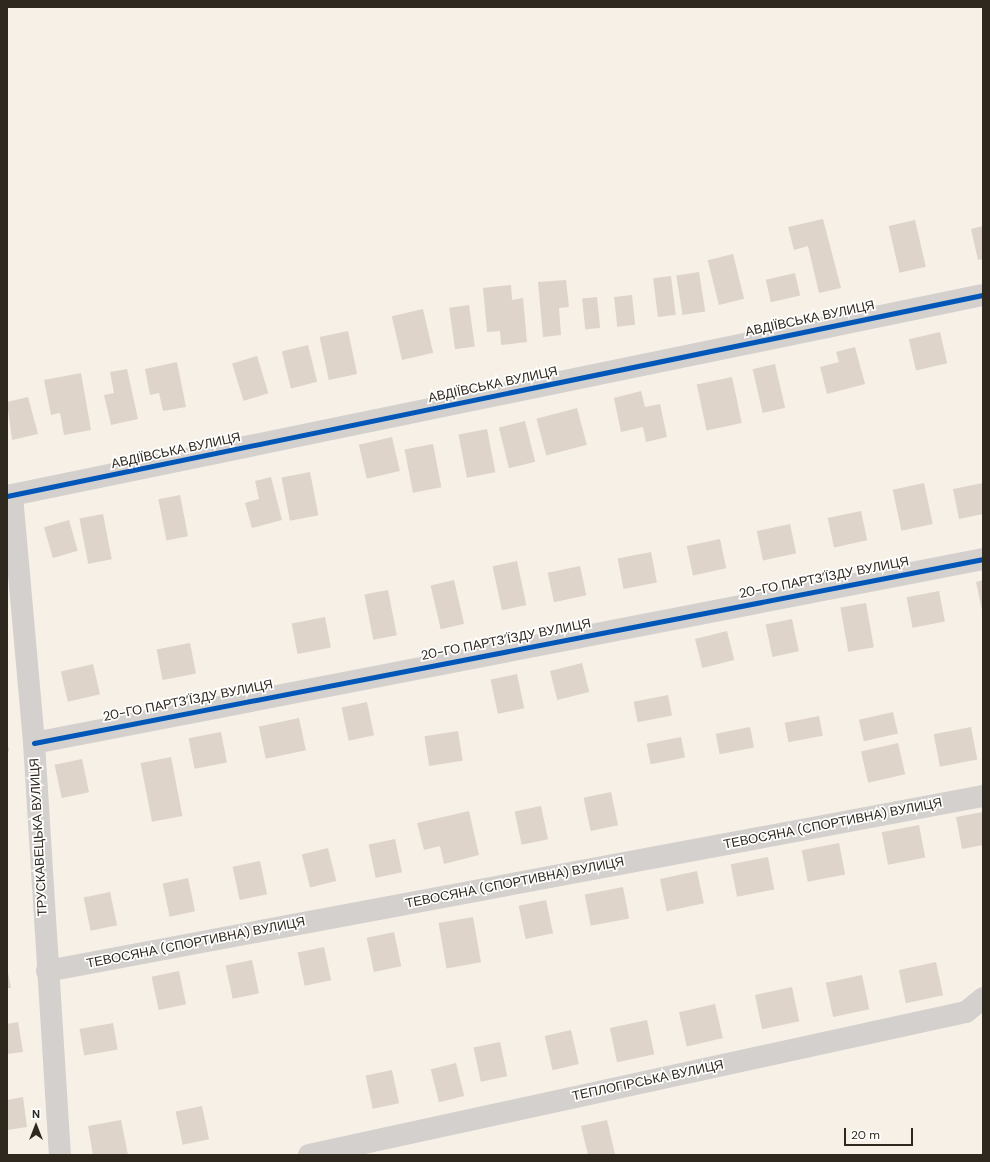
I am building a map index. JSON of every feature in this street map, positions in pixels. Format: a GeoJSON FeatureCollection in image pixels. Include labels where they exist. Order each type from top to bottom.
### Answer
{"type":"FeatureCollection","features":[{"type":"Feature","properties":{"kind":"street","name":"АВДІЇВСЬКА ВУЛИЦЯ"},"geometry":{"type":"LineString","coordinates":[[10,496],[983,295]]}},
{"type":"Feature","properties":{"kind":"street","name":"ТРУСКАВЕЦЬКА ВУЛИЦЯ"},"geometry":{"type":"LineString","coordinates":[[10,496],[34,743],[47,971],[60,1155]]}},
{"type":"Feature","properties":{"kind":"street","name":"20-ГО ПАРТЗ’ЇЗДУ ВУЛИЦЯ"},"geometry":{"type":"LineString","coordinates":[[34,743],[983,559]]}},
{"type":"Feature","properties":{"kind":"street","name":"ТЕВОСЯНА (СПОРТИВНА) ВУЛИЦЯ"},"geometry":{"type":"LineString","coordinates":[[47,971],[983,796]]}},
{"type":"Feature","properties":{"kind":"street","name":"ТЕПЛОГІРСЬКА ВУЛИЦЯ"},"geometry":{"type":"LineString","coordinates":[[309,1155],[966,1012],[983,998]]}},
{"type":"Feature","properties":{"kind":"building"},"geometry":{"type":"Polygon","coordinates":[[[823,219],[841,288],[819,293],[808,246],[794,250],[788,227],[823,219]]]}},
{"type":"Feature","properties":{"kind":"building"},"geometry":{"type":"Polygon","coordinates":[[[915,220],[926,267],[899,273],[889,226],[915,220]]]}},
{"type":"Feature","properties":{"kind":"building"},"geometry":{"type":"Polygon","coordinates":[[[983,226],[983,259],[978,260],[971,229],[983,226]]]}},
{"type":"Feature","properties":{"kind":"building"},"geometry":{"type":"Polygon","coordinates":[[[733,254],[744,299],[719,305],[708,260],[733,254]]]}},
{"type":"Feature","properties":{"kind":"building"},"geometry":{"type":"Polygon","coordinates":[[[699,272],[705,312],[683,315],[676,276],[699,272]]]}},
{"type":"Feature","properties":{"kind":"building"},"geometry":{"type":"Polygon","coordinates":[[[795,273],[800,295],[771,302],[766,280],[795,273]]]}},
{"type":"Feature","properties":{"kind":"building"},"geometry":{"type":"Polygon","coordinates":[[[671,276],[676,315],[658,317],[653,278],[671,276]]]}},
{"type":"Feature","properties":{"kind":"building"},"geometry":{"type":"Polygon","coordinates":[[[566,280],[569,307],[559,308],[561,335],[543,337],[538,282],[566,280]]]}},
{"type":"Feature","properties":{"kind":"building"},"geometry":{"type":"Polygon","coordinates":[[[511,285],[512,300],[523,298],[527,342],[501,345],[500,331],[487,332],[483,288],[511,285]]]}},
{"type":"Feature","properties":{"kind":"building"},"geometry":{"type":"Polygon","coordinates":[[[632,295],[635,325],[617,327],[614,297],[632,295]]]}},
{"type":"Feature","properties":{"kind":"building"},"geometry":{"type":"Polygon","coordinates":[[[597,297],[600,328],[585,329],[582,299],[597,297]]]}},
{"type":"Feature","properties":{"kind":"building"},"geometry":{"type":"Polygon","coordinates":[[[469,305],[475,347],[455,349],[449,308],[469,305]]]}},
{"type":"Feature","properties":{"kind":"building"},"geometry":{"type":"Polygon","coordinates":[[[423,309],[433,353],[402,360],[392,316],[423,309]]]}},
{"type":"Feature","properties":{"kind":"building"},"geometry":{"type":"Polygon","coordinates":[[[348,331],[357,374],[329,380],[320,337],[348,331]]]}},
{"type":"Feature","properties":{"kind":"building"},"geometry":{"type":"Polygon","coordinates":[[[940,332],[947,363],[916,370],[909,339],[940,332]]]}},
{"type":"Feature","properties":{"kind":"building"},"geometry":{"type":"Polygon","coordinates":[[[308,345],[317,382],[291,388],[282,352],[308,345]]]}},
{"type":"Feature","properties":{"kind":"building"},"geometry":{"type":"Polygon","coordinates":[[[855,347],[865,384],[827,394],[820,367],[839,362],[836,352],[855,347]]]}},
{"type":"Feature","properties":{"kind":"building"},"geometry":{"type":"Polygon","coordinates":[[[257,356],[268,393],[244,401],[232,364],[257,356]]]}},
{"type":"Feature","properties":{"kind":"building"},"geometry":{"type":"Polygon","coordinates":[[[177,362],[186,407],[163,411],[159,393],[150,395],[145,369],[177,362]]]}},
{"type":"Feature","properties":{"kind":"building"},"geometry":{"type":"Polygon","coordinates":[[[775,364],[785,408],[763,413],[753,369],[775,364]]]}},
{"type":"Feature","properties":{"kind":"building"},"geometry":{"type":"Polygon","coordinates":[[[127,369],[138,419],[111,425],[104,395],[114,393],[110,372],[127,369]]]}},
{"type":"Feature","properties":{"kind":"building"},"geometry":{"type":"Polygon","coordinates":[[[81,373],[91,430],[64,435],[60,413],[51,415],[44,380],[81,373]]]}},
{"type":"Feature","properties":{"kind":"building"},"geometry":{"type":"Polygon","coordinates":[[[732,377],[742,423],[707,430],[697,384],[732,377]]]}},
{"type":"Feature","properties":{"kind":"building"},"geometry":{"type":"Polygon","coordinates":[[[641,391],[645,407],[660,404],[667,437],[646,442],[643,427],[621,432],[614,398],[641,391]]]}},
{"type":"Feature","properties":{"kind":"building"},"geometry":{"type":"Polygon","coordinates":[[[28,397],[38,434],[12,440],[7,402],[28,397]]]}},
{"type":"Feature","properties":{"kind":"building"},"geometry":{"type":"Polygon","coordinates":[[[577,408],[587,445],[546,456],[536,419],[577,408]]]}},
{"type":"Feature","properties":{"kind":"building"},"geometry":{"type":"Polygon","coordinates":[[[525,421],[535,462],[509,468],[499,428],[525,421]]]}},
{"type":"Feature","properties":{"kind":"building"},"geometry":{"type":"Polygon","coordinates":[[[487,429],[495,472],[467,478],[459,435],[487,429]]]}},
{"type":"Feature","properties":{"kind":"building"},"geometry":{"type":"Polygon","coordinates":[[[392,437],[400,471],[367,479],[359,445],[392,437]]]}},
{"type":"Feature","properties":{"kind":"building"},"geometry":{"type":"Polygon","coordinates":[[[433,444],[441,487],[413,493],[405,450],[433,444]]]}},
{"type":"Feature","properties":{"kind":"building"},"geometry":{"type":"Polygon","coordinates":[[[310,472],[318,515],[290,521],[282,478],[310,472]]]}},
{"type":"Feature","properties":{"kind":"building"},"geometry":{"type":"Polygon","coordinates":[[[271,477],[282,520],[252,528],[245,503],[259,499],[255,481],[271,477]]]}},
{"type":"Feature","properties":{"kind":"building"},"geometry":{"type":"Polygon","coordinates":[[[924,483],[933,524],[901,531],[893,490],[924,483]]]}},
{"type":"Feature","properties":{"kind":"building"},"geometry":{"type":"Polygon","coordinates":[[[983,483],[983,514],[959,519],[953,489],[983,483]]]}},
{"type":"Feature","properties":{"kind":"building"},"geometry":{"type":"Polygon","coordinates":[[[180,495],[188,536],[166,540],[158,499],[180,495]]]}},
{"type":"Feature","properties":{"kind":"building"},"geometry":{"type":"Polygon","coordinates":[[[861,511],[867,540],[834,547],[828,518],[861,511]]]}},
{"type":"Feature","properties":{"kind":"building"},"geometry":{"type":"Polygon","coordinates":[[[103,514],[112,559],[88,564],[79,519],[103,514]]]}},
{"type":"Feature","properties":{"kind":"building"},"geometry":{"type":"Polygon","coordinates":[[[69,520],[78,551],[53,558],[44,527],[69,520]]]}},
{"type":"Feature","properties":{"kind":"building"},"geometry":{"type":"Polygon","coordinates":[[[790,524],[796,553],[763,560],[757,531],[790,524]]]}},
{"type":"Feature","properties":{"kind":"building"},"geometry":{"type":"Polygon","coordinates":[[[720,539],[726,568],[693,575],[687,546],[720,539]]]}},
{"type":"Feature","properties":{"kind":"building"},"geometry":{"type":"Polygon","coordinates":[[[651,552],[657,582],[624,589],[618,558],[651,552]]]}},
{"type":"Feature","properties":{"kind":"building"},"geometry":{"type":"Polygon","coordinates":[[[517,561],[526,605],[502,610],[493,566],[517,561]]]}},
{"type":"Feature","properties":{"kind":"building"},"geometry":{"type":"Polygon","coordinates":[[[580,566],[586,595],[554,602],[548,573],[580,566]]]}},
{"type":"Feature","properties":{"kind":"building"},"geometry":{"type":"Polygon","coordinates":[[[454,580],[464,624],[441,629],[431,585],[454,580]]]}},
{"type":"Feature","properties":{"kind":"building"},"geometry":{"type":"Polygon","coordinates":[[[983,580],[983,610],[982,610],[976,582],[983,580]]]}},
{"type":"Feature","properties":{"kind":"building"},"geometry":{"type":"Polygon","coordinates":[[[388,590],[397,635],[373,640],[364,595],[388,590]]]}},
{"type":"Feature","properties":{"kind":"building"},"geometry":{"type":"Polygon","coordinates":[[[939,591],[945,621],[913,628],[907,597],[939,591]]]}},
{"type":"Feature","properties":{"kind":"building"},"geometry":{"type":"Polygon","coordinates":[[[866,603],[874,647],[848,652],[840,608],[866,603]]]}},
{"type":"Feature","properties":{"kind":"building"},"geometry":{"type":"Polygon","coordinates":[[[325,617],[331,647],[298,654],[292,623],[325,617]]]}},
{"type":"Feature","properties":{"kind":"building"},"geometry":{"type":"Polygon","coordinates":[[[792,619],[799,651],[772,657],[766,625],[792,619]]]}},
{"type":"Feature","properties":{"kind":"building"},"geometry":{"type":"Polygon","coordinates":[[[727,631],[734,660],[702,668],[695,639],[727,631]]]}},
{"type":"Feature","properties":{"kind":"building"},"geometry":{"type":"Polygon","coordinates":[[[190,643],[196,673],[163,680],[157,649],[190,643]]]}},
{"type":"Feature","properties":{"kind":"building"},"geometry":{"type":"Polygon","coordinates":[[[582,663],[589,692],[557,700],[550,671],[582,663]]]}},
{"type":"Feature","properties":{"kind":"building"},"geometry":{"type":"Polygon","coordinates":[[[93,664],[100,694],[68,702],[61,671],[93,664]]]}},
{"type":"Feature","properties":{"kind":"building"},"geometry":{"type":"Polygon","coordinates":[[[517,674],[524,708],[498,714],[491,680],[517,674]]]}},
{"type":"Feature","properties":{"kind":"building"},"geometry":{"type":"Polygon","coordinates":[[[668,695],[672,716],[638,722],[634,702],[668,695]]]}},
{"type":"Feature","properties":{"kind":"building"},"geometry":{"type":"Polygon","coordinates":[[[367,702],[374,735],[349,741],[342,707],[367,702]]]}},
{"type":"Feature","properties":{"kind":"building"},"geometry":{"type":"Polygon","coordinates":[[[893,712],[898,733],[864,741],[859,720],[893,712]]]}},
{"type":"Feature","properties":{"kind":"building"},"geometry":{"type":"Polygon","coordinates":[[[819,716],[823,736],[788,742],[785,723],[819,716]]]}},
{"type":"Feature","properties":{"kind":"building"},"geometry":{"type":"Polygon","coordinates":[[[299,718],[306,750],[266,759],[259,727],[299,718]]]}},
{"type":"Feature","properties":{"kind":"building"},"geometry":{"type":"Polygon","coordinates":[[[750,727],[754,748],[720,754],[716,734],[750,727]]]}},
{"type":"Feature","properties":{"kind":"building"},"geometry":{"type":"Polygon","coordinates":[[[971,727],[977,759],[940,767],[934,734],[971,727]]]}},
{"type":"Feature","properties":{"kind":"building"},"geometry":{"type":"Polygon","coordinates":[[[458,731],[463,761],[429,766],[424,736],[458,731]]]}},
{"type":"Feature","properties":{"kind":"building"},"geometry":{"type":"Polygon","coordinates":[[[221,732],[227,762],[195,769],[189,738],[221,732]]]}},
{"type":"Feature","properties":{"kind":"building"},"geometry":{"type":"Polygon","coordinates":[[[681,737],[685,758],[651,764],[647,744],[681,737]]]}},
{"type":"Feature","properties":{"kind":"building"},"geometry":{"type":"Polygon","coordinates":[[[7,740],[9,751],[7,752],[7,740]]]}},
{"type":"Feature","properties":{"kind":"building"},"geometry":{"type":"Polygon","coordinates":[[[898,743],[905,774],[868,783],[861,752],[898,743]]]}},
{"type":"Feature","properties":{"kind":"building"},"geometry":{"type":"Polygon","coordinates":[[[171,757],[182,816],[152,822],[141,763],[171,757]]]}},
{"type":"Feature","properties":{"kind":"building"},"geometry":{"type":"Polygon","coordinates":[[[82,759],[89,792],[62,798],[55,765],[82,759]]]}},
{"type":"Feature","properties":{"kind":"building"},"geometry":{"type":"Polygon","coordinates":[[[611,792],[618,825],[591,831],[584,798],[611,792]]]}},
{"type":"Feature","properties":{"kind":"building"},"geometry":{"type":"Polygon","coordinates":[[[541,806],[548,839],[522,845],[515,812],[541,806]]]}},
{"type":"Feature","properties":{"kind":"building"},"geometry":{"type":"Polygon","coordinates":[[[469,811],[479,855],[444,864],[440,846],[424,850],[417,823],[469,811]]]}},
{"type":"Feature","properties":{"kind":"building"},"geometry":{"type":"Polygon","coordinates":[[[983,812],[983,845],[962,849],[956,817],[983,812]]]}},
{"type":"Feature","properties":{"kind":"building"},"geometry":{"type":"Polygon","coordinates":[[[919,825],[925,857],[888,865],[882,832],[919,825]]]}},
{"type":"Feature","properties":{"kind":"building"},"geometry":{"type":"Polygon","coordinates":[[[395,839],[402,872],[376,878],[369,845],[395,839]]]}},
{"type":"Feature","properties":{"kind":"building"},"geometry":{"type":"Polygon","coordinates":[[[839,843],[845,874],[808,882],[802,850],[839,843]]]}},
{"type":"Feature","properties":{"kind":"building"},"geometry":{"type":"Polygon","coordinates":[[[328,848],[336,881],[310,888],[302,855],[328,848]]]}},
{"type":"Feature","properties":{"kind":"building"},"geometry":{"type":"Polygon","coordinates":[[[768,857],[774,889],[737,897],[731,864],[768,857]]]}},
{"type":"Feature","properties":{"kind":"building"},"geometry":{"type":"Polygon","coordinates":[[[260,861],[267,894],[240,900],[233,867],[260,861]]]}},
{"type":"Feature","properties":{"kind":"building"},"geometry":{"type":"Polygon","coordinates":[[[697,871],[704,903],[667,911],[660,879],[697,871]]]}},
{"type":"Feature","properties":{"kind":"building"},"geometry":{"type":"Polygon","coordinates":[[[188,878],[195,911],[170,917],[163,883],[188,878]]]}},
{"type":"Feature","properties":{"kind":"building"},"geometry":{"type":"Polygon","coordinates":[[[623,887],[629,918],[591,926],[585,894],[623,887]]]}},
{"type":"Feature","properties":{"kind":"building"},"geometry":{"type":"Polygon","coordinates":[[[110,892],[117,925],[91,931],[84,898],[110,892]]]}},
{"type":"Feature","properties":{"kind":"building"},"geometry":{"type":"Polygon","coordinates":[[[546,900],[553,933],[526,939],[519,906],[546,900]]]}},
{"type":"Feature","properties":{"kind":"building"},"geometry":{"type":"Polygon","coordinates":[[[473,917],[481,962],[447,968],[439,923],[473,917]]]}},
{"type":"Feature","properties":{"kind":"building"},"geometry":{"type":"Polygon","coordinates":[[[394,932],[401,966],[374,972],[367,938],[394,932]]]}},
{"type":"Feature","properties":{"kind":"building"},"geometry":{"type":"Polygon","coordinates":[[[324,947],[331,980],[305,986],[298,953],[324,947]]]}},
{"type":"Feature","properties":{"kind":"building"},"geometry":{"type":"Polygon","coordinates":[[[252,960],[259,993],[233,999],[226,966],[252,960]]]}},
{"type":"Feature","properties":{"kind":"building"},"geometry":{"type":"Polygon","coordinates":[[[936,962],[943,995],[906,1003],[899,970],[936,962]]]}},
{"type":"Feature","properties":{"kind":"building"},"geometry":{"type":"Polygon","coordinates":[[[7,968],[11,988],[7,988],[7,968]]]}},
{"type":"Feature","properties":{"kind":"building"},"geometry":{"type":"Polygon","coordinates":[[[179,971],[186,1004],[159,1010],[152,977],[179,971]]]}},
{"type":"Feature","properties":{"kind":"building"},"geometry":{"type":"Polygon","coordinates":[[[862,975],[869,1009],[833,1017],[826,983],[862,975]]]}},
{"type":"Feature","properties":{"kind":"building"},"geometry":{"type":"Polygon","coordinates":[[[792,987],[799,1021],[762,1029],[755,995],[792,987]]]}},
{"type":"Feature","properties":{"kind":"building"},"geometry":{"type":"Polygon","coordinates":[[[715,1004],[723,1038],[687,1046],[679,1012],[715,1004]]]}},
{"type":"Feature","properties":{"kind":"building"},"geometry":{"type":"Polygon","coordinates":[[[647,1020],[654,1054],[617,1062],[610,1028],[647,1020]]]}},
{"type":"Feature","properties":{"kind":"building"},"geometry":{"type":"Polygon","coordinates":[[[18,1022],[23,1052],[7,1054],[7,1024],[18,1022]]]}},
{"type":"Feature","properties":{"kind":"building"},"geometry":{"type":"Polygon","coordinates":[[[113,1023],[118,1050],[84,1055],[80,1029],[113,1023]]]}},
{"type":"Feature","properties":{"kind":"building"},"geometry":{"type":"Polygon","coordinates":[[[571,1030],[579,1064],[553,1070],[545,1036],[571,1030]]]}},
{"type":"Feature","properties":{"kind":"building"},"geometry":{"type":"Polygon","coordinates":[[[500,1042],[507,1076],[481,1082],[474,1048],[500,1042]]]}},
{"type":"Feature","properties":{"kind":"building"},"geometry":{"type":"Polygon","coordinates":[[[456,1063],[464,1096],[439,1102],[431,1069],[456,1063]]]}},
{"type":"Feature","properties":{"kind":"building"},"geometry":{"type":"Polygon","coordinates":[[[392,1070],[399,1103],[373,1109],[366,1076],[392,1070]]]}},
{"type":"Feature","properties":{"kind":"building"},"geometry":{"type":"Polygon","coordinates":[[[23,1097],[27,1127],[7,1130],[7,1100],[23,1097]]]}},
{"type":"Feature","properties":{"kind":"building"},"geometry":{"type":"Polygon","coordinates":[[[202,1106],[209,1139],[183,1145],[176,1112],[202,1106]]]}},
{"type":"Feature","properties":{"kind":"building"},"geometry":{"type":"Polygon","coordinates":[[[121,1120],[128,1155],[93,1155],[88,1126],[121,1120]]]}},
{"type":"Feature","properties":{"kind":"building"},"geometry":{"type":"Polygon","coordinates":[[[607,1120],[615,1154],[588,1155],[581,1126],[607,1120]]]}},
{"type":"Feature","properties":{"kind":"cycle path"},"geometry":{"type":"LineString","coordinates":[[7,496],[983,295]]}},
{"type":"Feature","properties":{"kind":"cycle path"},"geometry":{"type":"LineString","coordinates":[[34,743],[983,559]]}}]}
